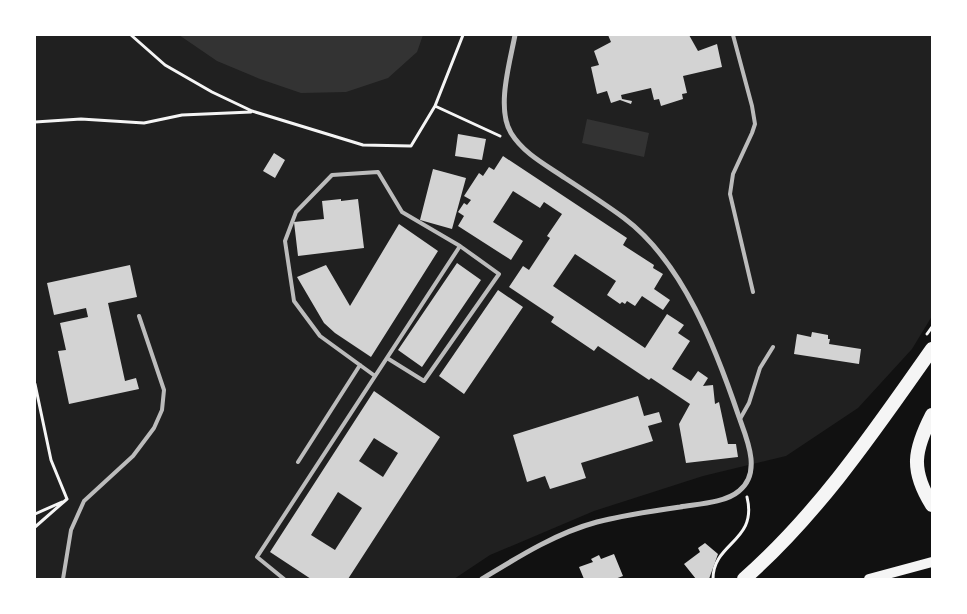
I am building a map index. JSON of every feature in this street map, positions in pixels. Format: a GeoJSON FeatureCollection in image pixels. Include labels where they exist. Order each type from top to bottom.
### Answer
{"type":"FeatureCollection","features":[{"type":"Feature","properties":{"kind":"highway"},"geometry":{"type":"LineString","coordinates":[[744,579],[776,550],[834,484],[932,349]]}},
{"type":"Feature","properties":{"kind":"highway"},"geometry":{"type":"LineString","coordinates":[[932,415],[920,438],[917,456],[922,486],[932,505]]}},
{"type":"Feature","properties":{"kind":"main road"},"geometry":{"type":"LineString","coordinates":[[869,579],[932,562]]}},
{"type":"Feature","properties":{"kind":"street"},"geometry":{"type":"LineString","coordinates":[[482,579],[525,553],[562,534],[586,525],[613,518],[723,499],[738,492],[748,480],[751,467],[750,452],[724,373],[679,280],[646,237],[625,218],[542,162],[517,142],[508,126],[505,111],[507,84],[515,35]]}},
{"type":"Feature","properties":{"kind":"lane"},"geometry":{"type":"LineString","coordinates":[[733,35],[755,124],[733,174],[730,194],[753,292]]}},
{"type":"Feature","properties":{"kind":"lane"},"geometry":{"type":"LineString","coordinates":[[375,376],[320,336],[294,301],[285,242],[296,212],[332,175],[378,172],[402,212],[460,246],[499,274],[424,381],[387,358]]}},
{"type":"Feature","properties":{"kind":"lane"},"geometry":{"type":"LineString","coordinates":[[284,579],[257,557],[460,246]]}},
{"type":"Feature","properties":{"kind":"lane"},"geometry":{"type":"LineString","coordinates":[[63,579],[71,530],[84,501],[133,456],[154,428],[162,410],[164,390],[140,316]]}},
{"type":"Feature","properties":{"kind":"lane"},"geometry":{"type":"LineString","coordinates":[[740,419],[749,403],[760,368],[773,347]]}},
{"type":"Feature","properties":{"kind":"lane"},"geometry":{"type":"LineString","coordinates":[[298,462],[360,365]]}},
{"type":"Feature","properties":{"kind":"path"},"geometry":{"type":"LineString","coordinates":[[131,35],[165,65],[252,112],[363,145],[411,146],[435,106],[463,35]]}},
{"type":"Feature","properties":{"kind":"path"},"geometry":{"type":"LineString","coordinates":[[435,106],[489,132],[517,142]]}},
{"type":"Feature","properties":{"kind":"path"},"geometry":{"type":"LineString","coordinates":[[35,122],[81,119],[144,123],[182,115],[252,112]]}},
{"type":"Feature","properties":{"kind":"path"},"geometry":{"type":"LineString","coordinates":[[35,384],[51,460],[67,499]]}},
{"type":"Feature","properties":{"kind":"path"},"geometry":{"type":"LineString","coordinates":[[35,514],[67,499]]}},
{"type":"Feature","properties":{"kind":"path"},"geometry":{"type":"LineString","coordinates":[[35,528],[67,499]]}},
{"type":"Feature","properties":{"kind":"path"},"geometry":{"type":"LineString","coordinates":[[713,579],[717,563],[725,550],[744,532],[749,514],[749,505]]}},
{"type":"Feature","properties":{"kind":"shaded area"},"geometry":{"type":"Polygon","coordinates":[[[35,35],[932,35],[932,316],[912,349],[858,408],[786,456],[703,476],[594,511],[490,555],[454,579],[35,579],[35,35]]]}},
{"type":"Feature","properties":{"kind":"shaded area"},"geometry":{"type":"Polygon","coordinates":[[[179,35],[423,35],[417,52],[388,78],[346,92],[301,93],[260,79],[217,61],[179,35]]]}},
{"type":"Feature","properties":{"kind":"shaded area"},"geometry":{"type":"Polygon","coordinates":[[[587,119],[649,133],[644,157],[582,143],[587,119]]]}},
{"type":"Feature","properties":{"kind":"building"},"geometry":{"type":"Polygon","coordinates":[[[608,35],[689,35],[698,51],[717,44],[722,67],[683,76],[687,93],[682,94],[683,99],[661,106],[659,99],[654,100],[651,88],[621,95],[622,99],[632,101],[631,104],[620,100],[611,103],[607,91],[597,94],[591,67],[599,65],[594,51],[611,42],[608,35]]]}},
{"type":"Feature","properties":{"kind":"building"},"geometry":{"type":"Polygon","coordinates":[[[458,134],[486,139],[482,160],[455,156],[458,134]]]}},
{"type":"Feature","properties":{"kind":"building"},"geometry":{"type":"Polygon","coordinates":[[[274,153],[285,160],[275,178],[263,171],[274,153]]]}},
{"type":"Feature","properties":{"kind":"building"},"geometry":{"type":"Polygon","coordinates":[[[503,156],[627,238],[623,245],[654,265],[653,268],[663,274],[654,289],[670,300],[663,310],[642,296],[635,306],[627,301],[625,304],[622,302],[620,304],[607,295],[616,281],[575,254],[553,286],[645,348],[667,314],[684,325],[678,333],[690,341],[672,369],[691,381],[698,371],[708,378],[703,386],[713,385],[715,404],[719,402],[728,444],[736,444],[738,457],[686,463],[679,424],[690,404],[651,378],[649,380],[598,346],[594,351],[551,322],[554,317],[509,287],[523,266],[529,270],[550,238],[547,236],[562,214],[544,202],[540,208],[513,191],[493,222],[523,241],[511,260],[458,226],[464,216],[458,212],[464,203],[467,205],[471,200],[464,196],[479,173],[483,176],[489,167],[494,170],[503,156]]]}},
{"type":"Feature","properties":{"kind":"building"},"geometry":{"type":"Polygon","coordinates":[[[433,169],[466,178],[452,229],[420,220],[433,169]]]}},
{"type":"Feature","properties":{"kind":"building"},"geometry":{"type":"Polygon","coordinates":[[[341,199],[341,201],[358,199],[364,248],[298,256],[294,222],[324,219],[322,201],[341,199]]]}},
{"type":"Feature","properties":{"kind":"building"},"geometry":{"type":"Polygon","coordinates":[[[399,224],[438,251],[371,357],[335,333],[324,323],[297,277],[326,265],[350,306],[399,224]]]}},
{"type":"Feature","properties":{"kind":"building"},"geometry":{"type":"Polygon","coordinates":[[[457,263],[481,280],[422,367],[398,350],[457,263]]]}},
{"type":"Feature","properties":{"kind":"building"},"geometry":{"type":"Polygon","coordinates":[[[130,265],[137,297],[108,303],[125,381],[136,378],[139,389],[69,404],[58,351],[66,350],[60,323],[88,317],[86,308],[54,315],[47,283],[130,265]]]}},
{"type":"Feature","properties":{"kind":"building"},"geometry":{"type":"Polygon","coordinates":[[[498,290],[523,307],[464,394],[439,376],[498,290]]]}},
{"type":"Feature","properties":{"kind":"building"},"geometry":{"type":"Polygon","coordinates":[[[812,332],[828,335],[828,339],[830,339],[829,344],[861,349],[859,364],[794,354],[797,334],[811,337],[812,332]]]}},
{"type":"Feature","properties":{"kind":"building"},"geometry":{"type":"Polygon","coordinates":[[[374,391],[440,437],[348,579],[311,579],[270,552],[374,391]],[[374,438],[359,461],[383,477],[398,453],[374,438]],[[338,492],[311,535],[335,550],[362,508],[338,492]]]}},
{"type":"Feature","properties":{"kind":"building"},"geometry":{"type":"Polygon","coordinates":[[[638,396],[644,416],[659,412],[662,422],[648,426],[653,441],[581,463],[586,478],[550,489],[545,476],[527,482],[513,435],[638,396]]]}},
{"type":"Feature","properties":{"kind":"building"},"geometry":{"type":"Polygon","coordinates":[[[705,543],[718,554],[709,579],[696,579],[684,564],[700,552],[698,548],[705,543]]]}},
{"type":"Feature","properties":{"kind":"building"},"geometry":{"type":"Polygon","coordinates":[[[614,554],[623,576],[615,579],[584,579],[579,567],[593,562],[591,559],[599,555],[601,559],[614,554]]]}}]}
